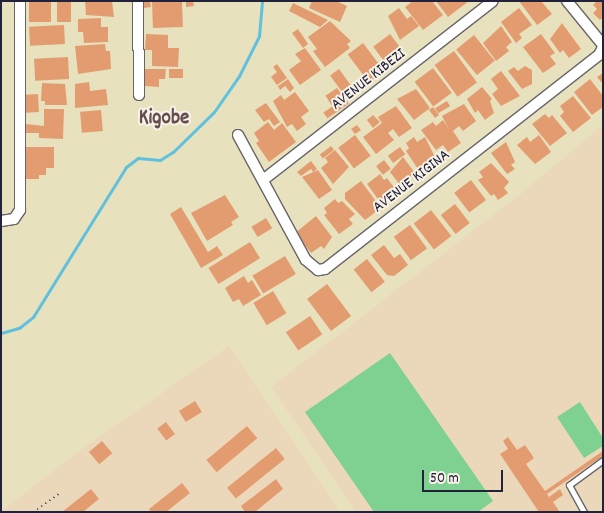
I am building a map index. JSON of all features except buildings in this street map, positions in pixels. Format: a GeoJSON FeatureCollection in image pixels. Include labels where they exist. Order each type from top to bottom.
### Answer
{"type":"FeatureCollection","features":[{"type":"Feature","properties":{"kind":"street"},"geometry":{"type":"LineString","coordinates":[[1,221],[14,219],[20,210],[20,1]]}},
{"type":"Feature","properties":{"kind":"street"},"geometry":{"type":"LineString","coordinates":[[138,1],[139,96]]}},
{"type":"Feature","properties":{"kind":"street","name":"AVENUE KIBEZI"},"geometry":{"type":"LineString","coordinates":[[263,180],[493,1]]}},
{"type":"Feature","properties":{"kind":"street","name":"AVENUE KIGINA"},"geometry":{"type":"LineString","coordinates":[[263,180],[306,260],[318,270],[325,268],[599,55],[603,46],[567,1]]}},
{"type":"Feature","properties":{"kind":"street"},"geometry":{"type":"LineString","coordinates":[[238,135],[263,180]]}},
{"type":"Feature","properties":{"kind":"lane"},"geometry":{"type":"LineString","coordinates":[[584,512],[570,485],[603,460]]}},
{"type":"Feature","properties":{"kind":"path"},"geometry":{"type":"LineString","coordinates":[[33,512],[60,493]]}},
{"type":"Feature","properties":{"kind":"shaded area"},"geometry":{"type":"Polygon","coordinates":[[[603,125],[603,512],[356,512],[271,387],[523,192],[603,125]]]}},
{"type":"Feature","properties":{"kind":"shaded area"},"geometry":{"type":"Polygon","coordinates":[[[229,346],[340,512],[1,512],[75,454],[229,346]]]}},
{"type":"Feature","properties":{"kind":"green space"},"geometry":{"type":"Polygon","coordinates":[[[390,353],[493,501],[478,512],[374,512],[305,412],[390,353]]]}},
{"type":"Feature","properties":{"kind":"green space"},"geometry":{"type":"Polygon","coordinates":[[[580,402],[603,438],[603,446],[584,458],[557,417],[580,402]]]}},
{"type":"Feature","properties":{"kind":"waterway"},"geometry":{"type":"LineString","coordinates":[[1,333],[19,328],[33,317],[126,167],[138,158],[160,160],[173,152],[214,112],[239,76],[259,36],[262,1]]}},
{"type":"Feature","properties":{"kind":"district","name":"Kigobe"},"geometry":{"type":"Point","coordinates":[164,119]}}]}
